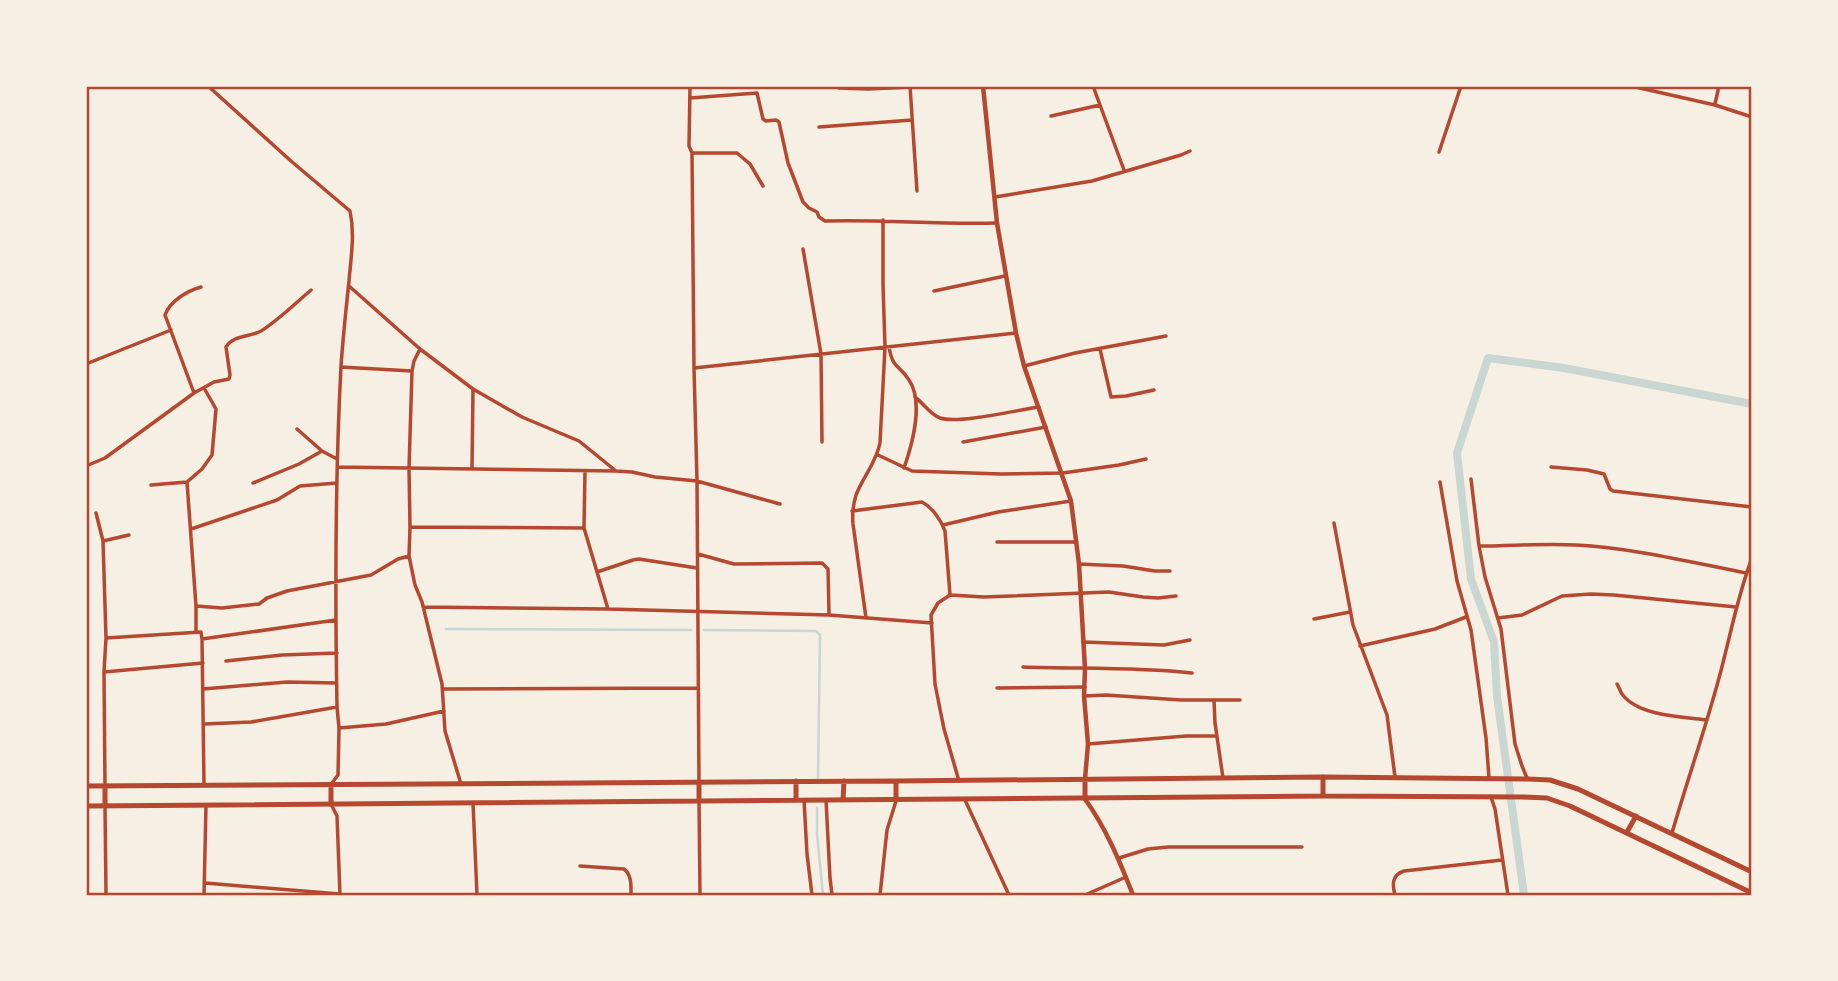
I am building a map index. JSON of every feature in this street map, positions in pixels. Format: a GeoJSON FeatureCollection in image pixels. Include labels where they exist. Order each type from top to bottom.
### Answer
{"type":"FeatureCollection","features":[{"type":"Feature","properties":{"kind":"highway"},"geometry":{"type":"LineString","coordinates":[[1323,796],[1324,777]]}},
{"type":"Feature","properties":{"kind":"highway"},"geometry":{"type":"LineString","coordinates":[[86,786],[1519,778],[1550,780],[1578,789],[1752,872]]}},
{"type":"Feature","properties":{"kind":"highway"},"geometry":{"type":"LineString","coordinates":[[1085,780],[1085,799]]}},
{"type":"Feature","properties":{"kind":"highway"},"geometry":{"type":"LineString","coordinates":[[796,781],[796,800]]}},
{"type":"Feature","properties":{"kind":"highway"},"geometry":{"type":"LineString","coordinates":[[844,781],[844,800]]}},
{"type":"Feature","properties":{"kind":"highway"},"geometry":{"type":"LineString","coordinates":[[896,800],[897,781]]}},
{"type":"Feature","properties":{"kind":"highway"},"geometry":{"type":"LineString","coordinates":[[699,783],[699,802]]}},
{"type":"Feature","properties":{"kind":"highway"},"geometry":{"type":"LineString","coordinates":[[331,785],[331,804]]}},
{"type":"Feature","properties":{"kind":"highway"},"geometry":{"type":"LineString","coordinates":[[105,786],[105,806]]}},
{"type":"Feature","properties":{"kind":"highway"},"geometry":{"type":"LineString","coordinates":[[86,806],[1323,796],[1547,798],[1627,832],[1752,893]]}},
{"type":"Feature","properties":{"kind":"highway"},"geometry":{"type":"LineString","coordinates":[[1627,832],[1636,816]]}},
{"type":"Feature","properties":{"kind":"street"},"geometry":{"type":"LineString","coordinates":[[208,86],[350,211],[353,235],[341,367],[337,467],[338,775],[331,785]]}},
{"type":"Feature","properties":{"kind":"street"},"geometry":{"type":"LineString","coordinates":[[690,86],[699,783]]}},
{"type":"Feature","properties":{"kind":"street"},"geometry":{"type":"LineString","coordinates":[[983,86],[997,223],[1016,333],[1024,366],[1072,501],[1085,669],[1088,744],[1085,780]]}},
{"type":"Feature","properties":{"kind":"street"},"geometry":{"type":"LineString","coordinates":[[1093,86],[1124,170]]}},
{"type":"Feature","properties":{"kind":"street"},"geometry":{"type":"LineString","coordinates":[[1439,152],[1461,86]]}},
{"type":"Feature","properties":{"kind":"street"},"geometry":{"type":"LineString","coordinates":[[1631,86],[1714,105],[1752,117]]}},
{"type":"Feature","properties":{"kind":"street"},"geometry":{"type":"LineString","coordinates":[[1714,105],[1719,86]]}},
{"type":"Feature","properties":{"kind":"street"},"geometry":{"type":"LineString","coordinates":[[839,88],[910,87],[917,191]]}},
{"type":"Feature","properties":{"kind":"street"},"geometry":{"type":"LineString","coordinates":[[690,98],[757,93],[764,119],[779,122],[788,163],[806,206],[814,209],[825,221],[883,220],[963,225],[997,223]]}},
{"type":"Feature","properties":{"kind":"street"},"geometry":{"type":"LineString","coordinates":[[1051,116],[1100,106]]}},
{"type":"Feature","properties":{"kind":"street"},"geometry":{"type":"LineString","coordinates":[[818,127],[912,120]]}},
{"type":"Feature","properties":{"kind":"street"},"geometry":{"type":"LineString","coordinates":[[995,197],[1083,183],[1190,151]]}},
{"type":"Feature","properties":{"kind":"street"},"geometry":{"type":"LineString","coordinates":[[692,153],[737,153],[750,164],[763,186]]}},
{"type":"Feature","properties":{"kind":"street"},"geometry":{"type":"LineString","coordinates":[[866,618],[852,511],[856,495],[878,455],[887,347],[883,220]]}},
{"type":"Feature","properties":{"kind":"street"},"geometry":{"type":"LineString","coordinates":[[803,249],[821,354],[822,442]]}},
{"type":"Feature","properties":{"kind":"street"},"geometry":{"type":"LineString","coordinates":[[934,291],[1005,276]]}},
{"type":"Feature","properties":{"kind":"street"},"geometry":{"type":"LineString","coordinates":[[348,285],[420,349],[473,390],[515,414],[579,441],[616,471]]}},
{"type":"Feature","properties":{"kind":"street"},"geometry":{"type":"LineString","coordinates":[[194,393],[166,318],[166,311],[184,294],[201,287]]}},
{"type":"Feature","properties":{"kind":"street"},"geometry":{"type":"LineString","coordinates":[[86,466],[104,458],[194,393],[214,382],[230,378],[226,348],[230,341],[261,331],[311,290]]}},
{"type":"Feature","properties":{"kind":"street"},"geometry":{"type":"LineString","coordinates":[[86,364],[171,330]]}},
{"type":"Feature","properties":{"kind":"street"},"geometry":{"type":"LineString","coordinates":[[694,368],[1016,333]]}},
{"type":"Feature","properties":{"kind":"street"},"geometry":{"type":"LineString","coordinates":[[1024,366],[1166,336]]}},
{"type":"Feature","properties":{"kind":"street"},"geometry":{"type":"LineString","coordinates":[[887,347],[896,367],[909,379],[915,397],[915,426],[904,468]]}},
{"type":"Feature","properties":{"kind":"street"},"geometry":{"type":"LineString","coordinates":[[420,349],[412,371],[409,556],[443,689],[445,731],[461,784]]}},
{"type":"Feature","properties":{"kind":"street"},"geometry":{"type":"LineString","coordinates":[[1100,349],[1111,397],[1154,390]]}},
{"type":"Feature","properties":{"kind":"street"},"geometry":{"type":"LineString","coordinates":[[341,367],[412,371]]}},
{"type":"Feature","properties":{"kind":"street"},"geometry":{"type":"LineString","coordinates":[[151,485],[187,482],[202,469],[212,454],[216,410],[204,388]]}},
{"type":"Feature","properties":{"kind":"street"},"geometry":{"type":"LineString","coordinates":[[472,469],[473,390]]}},
{"type":"Feature","properties":{"kind":"street"},"geometry":{"type":"LineString","coordinates":[[915,397],[937,417],[947,419],[987,416],[1039,407]]}},
{"type":"Feature","properties":{"kind":"street"},"geometry":{"type":"LineString","coordinates":[[963,442],[1046,426]]}},
{"type":"Feature","properties":{"kind":"street"},"geometry":{"type":"LineString","coordinates":[[297,429],[322,451],[338,459]]}},
{"type":"Feature","properties":{"kind":"street"},"geometry":{"type":"LineString","coordinates":[[253,483],[299,464],[322,451]]}},
{"type":"Feature","properties":{"kind":"street"},"geometry":{"type":"LineString","coordinates":[[878,455],[912,471],[1001,474],[1063,473],[1146,458]]}},
{"type":"Feature","properties":{"kind":"street"},"geometry":{"type":"LineString","coordinates":[[337,467],[632,472],[697,481],[779,504]]}},
{"type":"Feature","properties":{"kind":"street"},"geometry":{"type":"LineString","coordinates":[[1551,467],[1604,474],[1613,491],[1752,507]]}},
{"type":"Feature","properties":{"kind":"street"},"geometry":{"type":"LineString","coordinates":[[585,471],[584,528],[608,609]]}},
{"type":"Feature","properties":{"kind":"street"},"geometry":{"type":"LineString","coordinates":[[1471,479],[1485,577],[1499,618],[1515,744],[1528,779]]}},
{"type":"Feature","properties":{"kind":"street"},"geometry":{"type":"LineString","coordinates":[[187,482],[196,632]]}},
{"type":"Feature","properties":{"kind":"street"},"geometry":{"type":"LineString","coordinates":[[1440,482],[1455,572],[1471,630],[1492,778]]}},
{"type":"Feature","properties":{"kind":"street"},"geometry":{"type":"LineString","coordinates":[[191,529],[276,500],[300,486],[337,483]]}},
{"type":"Feature","properties":{"kind":"street"},"geometry":{"type":"LineString","coordinates":[[943,526],[998,512],[1072,501]]}},
{"type":"Feature","properties":{"kind":"street"},"geometry":{"type":"LineString","coordinates":[[852,511],[922,502],[929,506],[943,526],[950,595]]}},
{"type":"Feature","properties":{"kind":"street"},"geometry":{"type":"LineString","coordinates":[[96,513],[103,541],[107,638],[104,672],[105,786]]}},
{"type":"Feature","properties":{"kind":"street"},"geometry":{"type":"LineString","coordinates":[[1334,523],[1350,612],[1360,646],[1386,710],[1395,777]]}},
{"type":"Feature","properties":{"kind":"street"},"geometry":{"type":"LineString","coordinates":[[410,527],[584,528]]}},
{"type":"Feature","properties":{"kind":"street"},"geometry":{"type":"LineString","coordinates":[[103,541],[130,535]]}},
{"type":"Feature","properties":{"kind":"street"},"geometry":{"type":"LineString","coordinates":[[997,542],[1076,542]]}},
{"type":"Feature","properties":{"kind":"street"},"geometry":{"type":"LineString","coordinates":[[1479,546],[1575,545],[1610,548],[1746,573]]}},
{"type":"Feature","properties":{"kind":"street"},"geometry":{"type":"LineString","coordinates":[[698,554],[734,564],[822,563],[828,569],[829,615]]}},
{"type":"Feature","properties":{"kind":"street"},"geometry":{"type":"LineString","coordinates":[[196,606],[259,604],[287,591],[371,575],[398,559],[409,556]]}},
{"type":"Feature","properties":{"kind":"street"},"geometry":{"type":"LineString","coordinates":[[1672,833],[1752,558]]}},
{"type":"Feature","properties":{"kind":"street"},"geometry":{"type":"LineString","coordinates":[[597,572],[639,559],[698,568]]}},
{"type":"Feature","properties":{"kind":"street"},"geometry":{"type":"LineString","coordinates":[[1079,565],[1170,571]]}},
{"type":"Feature","properties":{"kind":"street"},"geometry":{"type":"LineString","coordinates":[[1743,584],[1752,585]]}},
{"type":"Feature","properties":{"kind":"street"},"geometry":{"type":"LineString","coordinates":[[959,781],[935,684],[931,615],[935,607],[950,595],[984,597],[1109,592],[1158,598],[1176,596]]}},
{"type":"Feature","properties":{"kind":"street"},"geometry":{"type":"LineString","coordinates":[[1499,618],[1522,615],[1562,596],[1591,594],[1736,607]]}},
{"type":"Feature","properties":{"kind":"street"},"geometry":{"type":"LineString","coordinates":[[423,607],[829,615],[932,623]]}},
{"type":"Feature","properties":{"kind":"street"},"geometry":{"type":"LineString","coordinates":[[1314,619],[1350,612]]}},
{"type":"Feature","properties":{"kind":"street"},"geometry":{"type":"LineString","coordinates":[[1360,646],[1435,629],[1467,617]]}},
{"type":"Feature","properties":{"kind":"street"},"geometry":{"type":"LineString","coordinates":[[202,639],[336,620]]}},
{"type":"Feature","properties":{"kind":"street"},"geometry":{"type":"LineString","coordinates":[[107,638],[201,632],[204,786]]}},
{"type":"Feature","properties":{"kind":"street"},"geometry":{"type":"LineString","coordinates":[[1083,642],[1164,645],[1190,640]]}},
{"type":"Feature","properties":{"kind":"street"},"geometry":{"type":"LineString","coordinates":[[226,661],[337,653]]}},
{"type":"Feature","properties":{"kind":"street"},"geometry":{"type":"LineString","coordinates":[[104,672],[203,663]]}},
{"type":"Feature","properties":{"kind":"street"},"geometry":{"type":"LineString","coordinates":[[1023,667],[1126,668],[1192,673]]}},
{"type":"Feature","properties":{"kind":"street"},"geometry":{"type":"LineString","coordinates":[[203,688],[287,682],[336,684]]}},
{"type":"Feature","properties":{"kind":"street"},"geometry":{"type":"LineString","coordinates":[[1617,684],[1622,695],[1649,711],[1707,720]]}},
{"type":"Feature","properties":{"kind":"street"},"geometry":{"type":"LineString","coordinates":[[997,688],[1085,687]]}},
{"type":"Feature","properties":{"kind":"street"},"geometry":{"type":"LineString","coordinates":[[443,689],[698,688]]}},
{"type":"Feature","properties":{"kind":"street"},"geometry":{"type":"LineString","coordinates":[[1084,696],[1240,700]]}},
{"type":"Feature","properties":{"kind":"street"},"geometry":{"type":"LineString","coordinates":[[1214,700],[1216,736],[1223,778]]}},
{"type":"Feature","properties":{"kind":"street"},"geometry":{"type":"LineString","coordinates":[[203,724],[251,722],[337,707]]}},
{"type":"Feature","properties":{"kind":"street"},"geometry":{"type":"LineString","coordinates":[[339,728],[386,724],[444,711]]}},
{"type":"Feature","properties":{"kind":"street"},"geometry":{"type":"LineString","coordinates":[[1088,744],[1216,736]]}},
{"type":"Feature","properties":{"kind":"street"},"geometry":{"type":"LineString","coordinates":[[1492,797],[1508,895]]}},
{"type":"Feature","properties":{"kind":"street"},"geometry":{"type":"LineString","coordinates":[[1085,799],[1119,858],[1133,895]]}},
{"type":"Feature","properties":{"kind":"street"},"geometry":{"type":"LineString","coordinates":[[804,800],[807,854],[813,895]]}},
{"type":"Feature","properties":{"kind":"street"},"geometry":{"type":"LineString","coordinates":[[825,800],[832,895]]}},
{"type":"Feature","properties":{"kind":"street"},"geometry":{"type":"LineString","coordinates":[[880,895],[887,830],[896,800]]}},
{"type":"Feature","properties":{"kind":"street"},"geometry":{"type":"LineString","coordinates":[[965,800],[1009,895]]}},
{"type":"Feature","properties":{"kind":"street"},"geometry":{"type":"LineString","coordinates":[[699,802],[700,895]]}},
{"type":"Feature","properties":{"kind":"street"},"geometry":{"type":"LineString","coordinates":[[473,803],[477,895]]}},
{"type":"Feature","properties":{"kind":"street"},"geometry":{"type":"LineString","coordinates":[[205,883],[340,895],[337,816],[331,804]]}},
{"type":"Feature","properties":{"kind":"street"},"geometry":{"type":"LineString","coordinates":[[204,895],[206,805]]}},
{"type":"Feature","properties":{"kind":"street"},"geometry":{"type":"LineString","coordinates":[[105,806],[106,895]]}},
{"type":"Feature","properties":{"kind":"street"},"geometry":{"type":"LineString","coordinates":[[1119,858],[1156,848],[1302,847]]}},
{"type":"Feature","properties":{"kind":"street"},"geometry":{"type":"LineString","coordinates":[[1395,895],[1394,879],[1404,871],[1502,860]]}},
{"type":"Feature","properties":{"kind":"street"},"geometry":{"type":"LineString","coordinates":[[580,866],[624,869],[630,880],[631,895]]}},
{"type":"Feature","properties":{"kind":"street"},"geometry":{"type":"LineString","coordinates":[[1085,895],[1126,877]]}},
{"type":"Feature","properties":{"kind":"waterway"},"geometry":{"type":"LineString","coordinates":[[1524,895],[1497,696],[1494,642],[1471,579],[1457,453],[1488,358],[1564,368],[1752,404]]}},
{"type":"Feature","properties":{"kind":"waterway"},"geometry":{"type":"LineString","coordinates":[[446,629],[691,630]]}},
{"type":"Feature","properties":{"kind":"waterway"},"geometry":{"type":"LineString","coordinates":[[704,630],[816,631],[820,635],[818,778]]}},
{"type":"Feature","properties":{"kind":"waterway"},"geometry":{"type":"LineString","coordinates":[[817,808],[823,895]]}}]}
